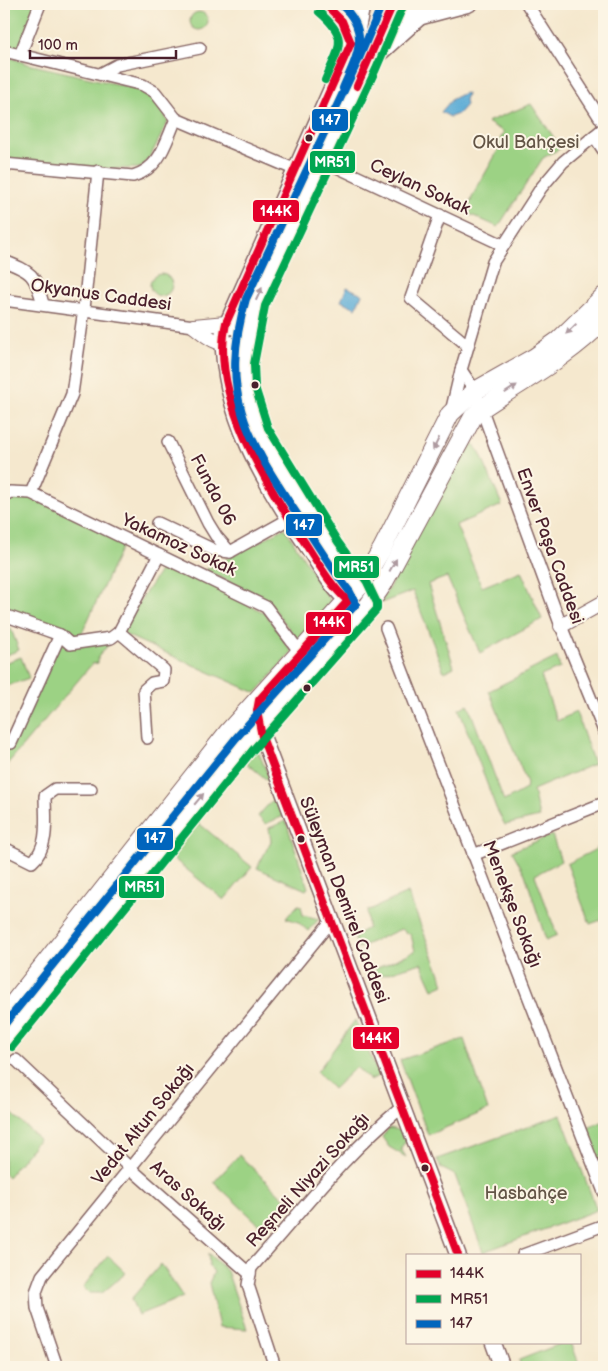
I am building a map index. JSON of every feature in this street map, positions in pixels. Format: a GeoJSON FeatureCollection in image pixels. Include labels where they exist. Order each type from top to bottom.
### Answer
{"type":"FeatureCollection","features":[{"type":"Feature","properties":{"kind":"main road"},"geometry":{"type":"LineString","coordinates":[[325,4],[338,13],[349,28],[351,43]]}},
{"type":"Feature","properties":{"kind":"main road"},"geometry":{"type":"LineString","coordinates":[[340,4],[360,8],[372,19],[389,11],[420,17],[469,4]]}},
{"type":"Feature","properties":{"kind":"main road"},"geometry":{"type":"LineString","coordinates":[[353,594],[337,591],[289,519],[258,467],[234,414],[223,345],[226,323],[357,31],[360,8]]}},
{"type":"Feature","properties":{"kind":"main road"},"geometry":{"type":"LineString","coordinates":[[368,606],[353,594],[265,449],[252,423],[245,395],[246,338],[255,303],[367,65],[389,11]]}},
{"type":"Feature","properties":{"kind":"main road"},"geometry":{"type":"LineString","coordinates":[[367,65],[420,17]]}},
{"type":"Feature","properties":{"kind":"main road"},"geometry":{"type":"LineString","coordinates":[[4,1041],[115,900],[259,727],[368,606],[392,567],[473,417],[478,400],[559,340],[604,296]]}},
{"type":"Feature","properties":{"kind":"main road"},"geometry":{"type":"LineString","coordinates":[[4,1015],[234,726],[353,594],[382,549],[450,414],[554,363],[581,344],[604,320]]}},
{"type":"Feature","properties":{"kind":"main road"},"geometry":{"type":"LineString","coordinates":[[259,700],[257,711],[259,727]]}},
{"type":"Feature","properties":{"kind":"main road"},"geometry":{"type":"LineString","coordinates":[[234,726],[250,723],[259,727]]}},
{"type":"Feature","properties":{"kind":"main road","name":"Süleyman Demirel Caddesi"},"geometry":{"type":"LineString","coordinates":[[259,727],[458,1254]]}},
{"type":"Feature","properties":{"kind":"main road"},"geometry":{"type":"LineString","coordinates":[[494,1344],[502,1367]]}},
{"type":"Feature","properties":{"kind":"street"},"geometry":{"type":"LineString","coordinates":[[20,55],[40,4]]}},
{"type":"Feature","properties":{"kind":"street"},"geometry":{"type":"LineString","coordinates":[[526,4],[604,124]]}},
{"type":"Feature","properties":{"kind":"street"},"geometry":{"type":"LineString","coordinates":[[100,74],[117,65],[200,48]]}},
{"type":"Feature","properties":{"kind":"street"},"geometry":{"type":"LineString","coordinates":[[4,51],[143,85],[155,92],[176,119],[296,170]]}},
{"type":"Feature","properties":{"kind":"street"},"geometry":{"type":"LineString","coordinates":[[4,164],[98,171],[133,176],[147,172],[155,164],[176,119]]}},
{"type":"Feature","properties":{"kind":"street"},"geometry":{"type":"LineString","coordinates":[[450,414],[467,345],[492,262],[541,188],[564,162],[604,128]]}},
{"type":"Feature","properties":{"kind":"street"},"geometry":{"type":"LineString","coordinates":[[594,136],[604,151]]}},
{"type":"Feature","properties":{"kind":"street","name":"Ceylan Sokak"},"geometry":{"type":"LineString","coordinates":[[322,160],[503,244]]}},
{"type":"Feature","properties":{"kind":"street"},"geometry":{"type":"LineString","coordinates":[[4,496],[10,492],[31,493],[72,394],[84,309],[98,171]]}},
{"type":"Feature","properties":{"kind":"street"},"geometry":{"type":"LineString","coordinates":[[440,215],[411,298],[467,345]]}},
{"type":"Feature","properties":{"kind":"street"},"geometry":{"type":"LineString","coordinates":[[4,261],[24,269],[37,281],[42,304]]}},
{"type":"Feature","properties":{"kind":"street","name":"Okyanus Caddesi"},"geometry":{"type":"LineString","coordinates":[[4,300],[84,309],[194,326]]}},
{"type":"Feature","properties":{"kind":"street"},"geometry":{"type":"LineString","coordinates":[[194,326],[226,323],[246,338]]}},
{"type":"Feature","properties":{"kind":"street"},"geometry":{"type":"LineString","coordinates":[[194,326],[211,340],[223,345],[246,338]]}},
{"type":"Feature","properties":{"kind":"street","name":"Enver Paşa Caddesi"},"geometry":{"type":"LineString","coordinates":[[461,370],[478,400],[561,626],[604,732]]}},
{"type":"Feature","properties":{"kind":"street","name":"Funda 06"},"geometry":{"type":"LineString","coordinates":[[168,442],[208,524],[230,552]]}},
{"type":"Feature","properties":{"kind":"street","name":"Yakamoz Sokak"},"geometry":{"type":"LineString","coordinates":[[31,493],[44,501],[266,607],[296,647]]}},
{"type":"Feature","properties":{"kind":"street","name":"Funda 06"},"geometry":{"type":"LineString","coordinates":[[157,523],[214,550],[230,552],[289,519]]}},
{"type":"Feature","properties":{"kind":"street"},"geometry":{"type":"LineString","coordinates":[[4,615],[60,635],[70,644],[111,638],[119,632],[159,555]]}},
{"type":"Feature","properties":{"kind":"street"},"geometry":{"type":"LineString","coordinates":[[561,626],[604,602]]}},
{"type":"Feature","properties":{"kind":"street","name":"Menekşe Sokağı"},"geometry":{"type":"LineString","coordinates":[[386,628],[604,1192]]}},
{"type":"Feature","properties":{"kind":"street"},"geometry":{"type":"LineString","coordinates":[[119,632],[164,670],[163,681],[152,683],[144,690],[147,738]]}},
{"type":"Feature","properties":{"kind":"street"},"geometry":{"type":"LineString","coordinates":[[4,743],[11,743],[60,635]]}},
{"type":"Feature","properties":{"kind":"street"},"geometry":{"type":"LineString","coordinates":[[4,848],[32,862],[38,857],[45,841],[45,796],[55,789],[91,789]]}},
{"type":"Feature","properties":{"kind":"street"},"geometry":{"type":"LineString","coordinates":[[473,854],[604,803]]}},
{"type":"Feature","properties":{"kind":"street","name":"Vedat Altun Sokağı"},"geometry":{"type":"LineString","coordinates":[[57,1367],[37,1308],[36,1292],[42,1276],[332,920]]}},
{"type":"Feature","properties":{"kind":"street","name":"Aras Sokağı"},"geometry":{"type":"LineString","coordinates":[[16,1060],[130,1168],[250,1274]]}},
{"type":"Feature","properties":{"kind":"street","name":"Reşneli Niyazi Sokağı"},"geometry":{"type":"LineString","coordinates":[[275,1367],[248,1285],[251,1268],[373,1132],[402,1107]]}},
{"type":"Feature","properties":{"kind":"street"},"geometry":{"type":"LineString","coordinates":[[526,1254],[604,1224]]}},
{"type":"Feature","properties":{"kind":"green space"},"geometry":{"type":"Polygon","coordinates":[[[4,4],[40,4],[20,55],[4,51],[4,4]]]}},
{"type":"Feature","properties":{"kind":"green space"},"geometry":{"type":"Polygon","coordinates":[[[395,4],[443,4],[417,11],[393,13],[395,4]]]}},
{"type":"Feature","properties":{"kind":"green space"},"geometry":{"type":"Polygon","coordinates":[[[195,12],[203,12],[208,17],[206,28],[195,30],[190,25],[190,17],[195,12]]]}},
{"type":"Feature","properties":{"kind":"green space"},"geometry":{"type":"Polygon","coordinates":[[[360,33],[371,35],[248,298],[245,296],[354,60],[360,33]]]}},
{"type":"Feature","properties":{"kind":"green space"},"geometry":{"type":"Polygon","coordinates":[[[4,55],[28,64],[147,91],[161,107],[168,122],[151,155],[141,168],[111,169],[4,159],[4,55]]]}},
{"type":"Feature","properties":{"kind":"green space","name":"Okul Bahçesi"},"geometry":{"type":"Polygon","coordinates":[[[531,104],[561,148],[543,158],[498,227],[467,213],[473,195],[500,147],[497,145],[504,132],[487,122],[531,104]]]}},
{"type":"Feature","properties":{"kind":"green space"},"geometry":{"type":"Polygon","coordinates":[[[161,274],[169,277],[172,285],[169,293],[161,296],[153,293],[150,285],[153,277],[161,274]]]}},
{"type":"Feature","properties":{"kind":"green space"},"geometry":{"type":"Polygon","coordinates":[[[238,374],[260,450],[342,577],[337,580],[247,433],[233,375],[238,374]]]}},
{"type":"Feature","properties":{"kind":"green space"},"geometry":{"type":"Polygon","coordinates":[[[466,442],[474,445],[480,453],[502,505],[456,525],[482,587],[521,571],[542,619],[480,653],[447,577],[428,584],[454,667],[444,672],[413,591],[381,603],[466,442]]]}},
{"type":"Feature","properties":{"kind":"green space"},"geometry":{"type":"Polygon","coordinates":[[[25,492],[125,539],[78,642],[119,632],[98,657],[98,663],[92,664],[4,768],[4,743],[11,743],[60,635],[4,615],[4,496],[25,492]]]}},
{"type":"Feature","properties":{"kind":"green space"},"geometry":{"type":"Polygon","coordinates":[[[285,528],[333,605],[300,643],[268,601],[205,570],[285,528]]]}},
{"type":"Feature","properties":{"kind":"green space"},"geometry":{"type":"Polygon","coordinates":[[[164,565],[197,578],[265,613],[292,652],[256,693],[119,632],[164,565]]]}},
{"type":"Feature","properties":{"kind":"green space"},"geometry":{"type":"Polygon","coordinates":[[[11,629],[19,650],[4,656],[4,632],[11,629]]]}},
{"type":"Feature","properties":{"kind":"green space"},"geometry":{"type":"Polygon","coordinates":[[[21,657],[29,678],[4,687],[4,663],[21,657]]]}},
{"type":"Feature","properties":{"kind":"green space"},"geometry":{"type":"Polygon","coordinates":[[[557,657],[560,668],[541,676],[557,721],[576,712],[594,764],[533,790],[539,817],[505,825],[496,808],[459,709],[468,704],[504,801],[526,789],[527,783],[489,691],[557,657]]]}},
{"type":"Feature","properties":{"kind":"green space"},"geometry":{"type":"Polygon","coordinates":[[[254,748],[258,751],[272,784],[244,761],[254,748]]]}},
{"type":"Feature","properties":{"kind":"green space"},"geometry":{"type":"Polygon","coordinates":[[[276,796],[284,816],[265,824],[258,816],[276,796]]]}},
{"type":"Feature","properties":{"kind":"green space"},"geometry":{"type":"Polygon","coordinates":[[[196,821],[252,867],[224,900],[169,855],[196,821]]]}},
{"type":"Feature","properties":{"kind":"green space"},"geometry":{"type":"Polygon","coordinates":[[[286,821],[308,888],[306,890],[257,868],[271,841],[269,828],[286,821]]]}},
{"type":"Feature","properties":{"kind":"green space"},"geometry":{"type":"Polygon","coordinates":[[[552,835],[561,861],[535,875],[557,935],[546,940],[525,874],[512,851],[552,835]]]}},
{"type":"Feature","properties":{"kind":"green space"},"geometry":{"type":"Polygon","coordinates":[[[604,845],[604,919],[590,924],[567,864],[604,845]]]}},
{"type":"Feature","properties":{"kind":"green space"},"geometry":{"type":"Polygon","coordinates":[[[408,893],[444,984],[433,989],[421,963],[376,977],[373,970],[415,951],[411,935],[401,929],[358,948],[354,936],[368,928],[367,911],[408,893]]]}},
{"type":"Feature","properties":{"kind":"green space"},"geometry":{"type":"Polygon","coordinates":[[[298,905],[301,906],[303,915],[319,919],[308,931],[298,922],[286,918],[298,905]]]}},
{"type":"Feature","properties":{"kind":"green space"},"geometry":{"type":"Polygon","coordinates":[[[355,1020],[379,1076],[370,1080],[356,1067],[333,1089],[317,1072],[355,1020]]]}},
{"type":"Feature","properties":{"kind":"green space"},"geometry":{"type":"Polygon","coordinates":[[[464,1039],[488,1110],[428,1135],[400,1060],[464,1039]]]}},
{"type":"Feature","properties":{"kind":"green space"},"geometry":{"type":"Polygon","coordinates":[[[4,1106],[39,1139],[8,1177],[4,1173],[4,1106]]]}},
{"type":"Feature","properties":{"kind":"green space","name":"Hasbahçe"},"geometry":{"type":"Polygon","coordinates":[[[561,1115],[597,1210],[483,1252],[455,1175],[441,1168],[437,1159],[561,1115]]]}},
{"type":"Feature","properties":{"kind":"green space"},"geometry":{"type":"Polygon","coordinates":[[[604,1121],[604,1185],[583,1130],[604,1121]]]}},
{"type":"Feature","properties":{"kind":"green space"},"geometry":{"type":"Polygon","coordinates":[[[389,1128],[404,1133],[407,1138],[409,1142],[404,1143],[401,1149],[406,1157],[389,1147],[382,1137],[389,1128]]]}},
{"type":"Feature","properties":{"kind":"green space"},"geometry":{"type":"Polygon","coordinates":[[[239,1155],[289,1203],[265,1230],[214,1182],[239,1155]]]}},
{"type":"Feature","properties":{"kind":"green space"},"geometry":{"type":"Polygon","coordinates":[[[208,1253],[227,1271],[247,1329],[219,1327],[209,1283],[214,1272],[209,1266],[208,1253]]]}},
{"type":"Feature","properties":{"kind":"green space"},"geometry":{"type":"Polygon","coordinates":[[[108,1256],[126,1273],[102,1293],[89,1293],[83,1287],[108,1256]]]}},
{"type":"Feature","properties":{"kind":"green space"},"geometry":{"type":"Polygon","coordinates":[[[161,1264],[183,1297],[138,1315],[131,1299],[161,1264]]]}},
{"type":"Feature","properties":{"kind":"green space"},"geometry":{"type":"Polygon","coordinates":[[[560,1344],[572,1344],[580,1367],[521,1367],[519,1360],[560,1344]]]}},
{"type":"Feature","properties":{"kind":"water"},"geometry":{"type":"Polygon","coordinates":[[[464,93],[467,94],[466,105],[458,114],[450,117],[441,112],[452,99],[464,93]]]}},
{"type":"Feature","properties":{"kind":"water"},"geometry":{"type":"Polygon","coordinates":[[[347,287],[362,294],[356,308],[341,301],[347,287]]]}},
{"type":"Feature","properties":{"kind":"transit line","name":"144K"},"geometry":{"type":"LineString","coordinates":[[325,4],[342,21],[351,43],[226,323],[223,351],[226,379],[234,409],[245,439],[259,468],[330,581],[348,601],[259,700],[257,711],[262,737],[458,1254]]}},
{"type":"Feature","properties":{"kind":"transit line","name":"147"},"geometry":{"type":"LineString","coordinates":[[340,4],[350,14],[359,34],[357,54],[343,88]]}},
{"type":"Feature","properties":{"kind":"transit line","name":"147"},"geometry":{"type":"LineString","coordinates":[[4,1025],[236,738],[356,604],[350,592],[277,484],[250,435],[236,387],[235,361],[238,332],[246,299],[358,61],[382,4]]}},
{"type":"Feature","properties":{"kind":"transit line","name":"144K"},"geometry":{"type":"LineString","coordinates":[[357,86],[393,4]]}},
{"type":"Feature","properties":{"kind":"transit line","name":"MR51"},"geometry":{"type":"LineString","coordinates":[[12,1047],[252,751],[377,609],[377,603],[367,582],[338,542],[268,428],[255,387],[254,364],[265,306],[376,69],[402,9]]}},
{"type":"Feature","properties":{"kind":"transit line","name":"MR51"},"geometry":{"type":"LineString","coordinates":[[319,12],[335,29],[339,43],[325,80]]}}]}
